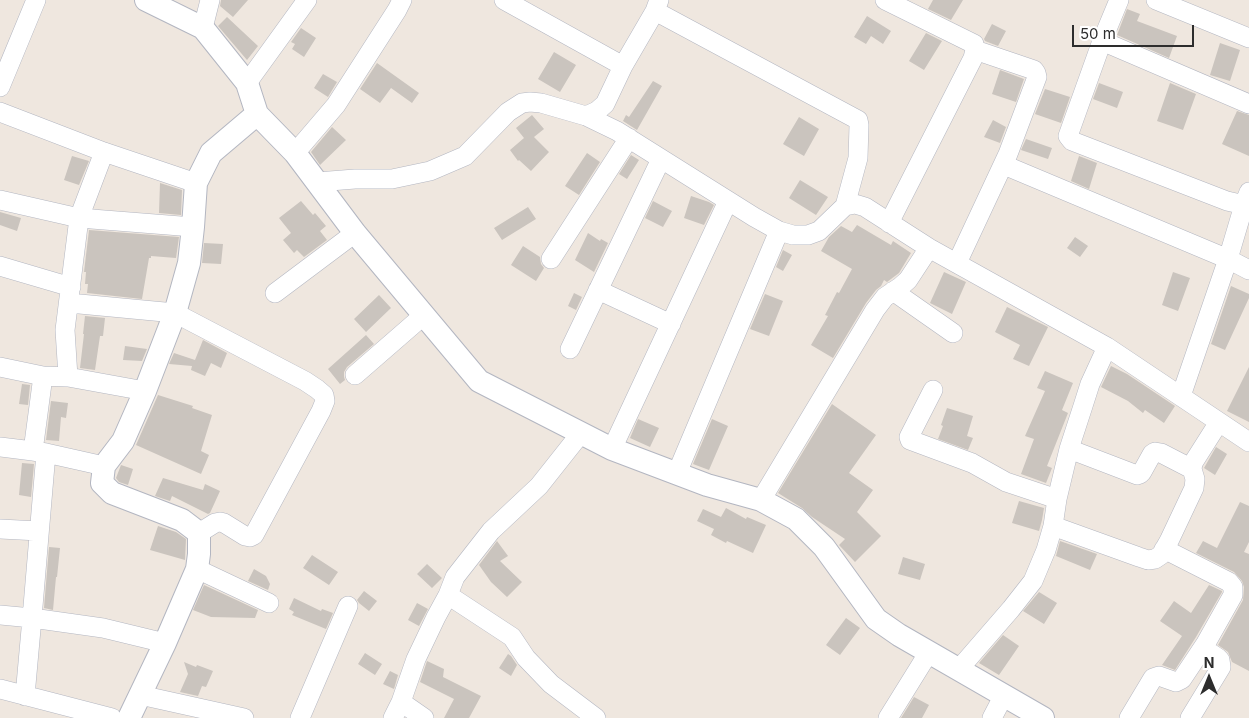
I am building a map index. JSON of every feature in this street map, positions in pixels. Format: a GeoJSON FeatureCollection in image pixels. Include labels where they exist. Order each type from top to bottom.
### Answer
{"type":"FeatureCollection","features":[{"type":"Feature","properties":{"kind":"street"},"geometry":{"type":"LineString","coordinates":[[0,87],[36,0]]}},
{"type":"Feature","properties":{"kind":"street"},"geometry":{"type":"LineString","coordinates":[[146,0],[203,28],[247,83],[257,114],[295,153],[355,232],[479,381],[612,449],[707,485],[761,500],[796,519],[824,547],[876,619],[899,635],[1043,718]]}},
{"type":"Feature","properties":{"kind":"street"},"geometry":{"type":"LineString","coordinates":[[203,28],[210,0]]}},
{"type":"Feature","properties":{"kind":"street"},"geometry":{"type":"LineString","coordinates":[[247,83],[307,0]]}},
{"type":"Feature","properties":{"kind":"street"},"geometry":{"type":"LineString","coordinates":[[295,153],[336,105],[402,0]]}},
{"type":"Feature","properties":{"kind":"street"},"geometry":{"type":"LineString","coordinates":[[504,0],[623,66]]}},
{"type":"Feature","properties":{"kind":"street"},"geometry":{"type":"LineString","coordinates":[[885,0],[974,44],[975,50],[973,58],[889,223]]}},
{"type":"Feature","properties":{"kind":"street"},"geometry":{"type":"LineString","coordinates":[[1119,0],[1102,41],[1068,136],[1072,141],[1227,201],[1247,201],[1182,396]]}},
{"type":"Feature","properties":{"kind":"street"},"geometry":{"type":"LineString","coordinates":[[1156,0],[1249,38]]}},
{"type":"Feature","properties":{"kind":"street"},"geometry":{"type":"LineString","coordinates":[[317,182],[392,179],[430,170],[465,156],[508,112],[522,103],[541,103],[586,116],[617,131],[779,231],[793,235],[808,235],[819,231],[845,206],[858,158],[858,120],[657,5],[623,66],[606,104],[586,116]]}},
{"type":"Feature","properties":{"kind":"street"},"geometry":{"type":"LineString","coordinates":[[1102,41],[1249,104]]}},
{"type":"Feature","properties":{"kind":"street"},"geometry":{"type":"LineString","coordinates":[[957,263],[1004,165],[1037,77],[1034,70],[975,50]]}},
{"type":"Feature","properties":{"kind":"street"},"geometry":{"type":"LineString","coordinates":[[0,112],[104,152],[196,183]]}},
{"type":"Feature","properties":{"kind":"street"},"geometry":{"type":"LineString","coordinates":[[199,533],[182,520],[112,493],[102,484],[104,466],[123,441],[145,392],[176,313],[188,263],[196,183],[211,153],[257,114]]}},
{"type":"Feature","properties":{"kind":"street"},"geometry":{"type":"LineString","coordinates":[[552,259],[629,138]]}},
{"type":"Feature","properties":{"kind":"street"},"geometry":{"type":"LineString","coordinates":[[68,377],[66,330],[79,218],[104,152]]}},
{"type":"Feature","properties":{"kind":"street"},"geometry":{"type":"LineString","coordinates":[[570,349],[660,159]]}},
{"type":"Feature","properties":{"kind":"street"},"geometry":{"type":"LineString","coordinates":[[1004,165],[1228,259],[1249,270]]}},
{"type":"Feature","properties":{"kind":"street"},"geometry":{"type":"LineString","coordinates":[[0,200],[79,218],[193,227]]}},
{"type":"Feature","properties":{"kind":"street"},"geometry":{"type":"LineString","coordinates":[[612,449],[728,201]]}},
{"type":"Feature","properties":{"kind":"street"},"geometry":{"type":"LineString","coordinates":[[845,206],[855,204],[866,207],[929,248],[1107,346],[1249,442]]}},
{"type":"Feature","properties":{"kind":"street"},"geometry":{"type":"LineString","coordinates":[[677,473],[779,231]]}},
{"type":"Feature","properties":{"kind":"street"},"geometry":{"type":"LineString","coordinates":[[276,293],[355,232]]}},
{"type":"Feature","properties":{"kind":"street"},"geometry":{"type":"LineString","coordinates":[[761,500],[875,310],[885,297],[908,280],[929,248]]}},
{"type":"Feature","properties":{"kind":"street"},"geometry":{"type":"LineString","coordinates":[[0,266],[70,295],[176,313],[305,381],[324,395],[325,401],[321,411],[254,535],[245,536],[220,522],[199,533]]}},
{"type":"Feature","properties":{"kind":"street"},"geometry":{"type":"LineString","coordinates":[[598,290],[670,324]]}},
{"type":"Feature","properties":{"kind":"street"},"geometry":{"type":"LineString","coordinates":[[893,291],[953,333]]}},
{"type":"Feature","properties":{"kind":"street"},"geometry":{"type":"LineString","coordinates":[[355,376],[424,315]]}},
{"type":"Feature","properties":{"kind":"street"},"geometry":{"type":"LineString","coordinates":[[959,669],[1011,609],[1032,581],[1046,550],[1053,526],[1057,499],[1069,449],[1090,384],[1107,346]]}},
{"type":"Feature","properties":{"kind":"street"},"geometry":{"type":"LineString","coordinates":[[0,367],[43,376],[68,377],[145,392]]}},
{"type":"Feature","properties":{"kind":"street"},"geometry":{"type":"LineString","coordinates":[[25,696],[39,531],[39,452],[43,376]]}},
{"type":"Feature","properties":{"kind":"street"},"geometry":{"type":"LineString","coordinates":[[932,390],[909,437],[910,440],[972,463],[1006,482],[1057,499]]}},
{"type":"Feature","properties":{"kind":"street"},"geometry":{"type":"LineString","coordinates":[[1053,526],[1148,560],[1155,559],[1161,555],[1194,488],[1193,463],[1219,422]]}},
{"type":"Feature","properties":{"kind":"street"},"geometry":{"type":"LineString","coordinates":[[424,718],[397,710],[416,659],[455,577],[491,531],[539,486],[581,433]]}},
{"type":"Feature","properties":{"kind":"street"},"geometry":{"type":"LineString","coordinates":[[0,447],[39,452],[104,466]]}},
{"type":"Feature","properties":{"kind":"street"},"geometry":{"type":"LineString","coordinates":[[1069,449],[1137,474],[1142,472],[1155,452],[1161,453],[1192,469]]}},
{"type":"Feature","properties":{"kind":"street"},"geometry":{"type":"LineString","coordinates":[[0,529],[39,531]]}},
{"type":"Feature","properties":{"kind":"street"},"geometry":{"type":"LineString","coordinates":[[129,718],[165,643],[197,569],[199,533]]}},
{"type":"Feature","properties":{"kind":"street"},"geometry":{"type":"LineString","coordinates":[[1129,718],[1153,678],[1159,676],[1176,682],[1182,679],[1203,648],[1233,595],[1234,587],[1229,582],[1164,549]]}},
{"type":"Feature","properties":{"kind":"street"},"geometry":{"type":"LineString","coordinates":[[197,569],[269,603]]}},
{"type":"Feature","properties":{"kind":"street"},"geometry":{"type":"LineString","coordinates":[[448,595],[512,637],[526,658],[551,684],[596,718]]}},
{"type":"Feature","properties":{"kind":"street"},"geometry":{"type":"LineString","coordinates":[[300,718],[348,606]]}},
{"type":"Feature","properties":{"kind":"street"},"geometry":{"type":"LineString","coordinates":[[0,615],[103,628],[165,643]]}},
{"type":"Feature","properties":{"kind":"street"},"geometry":{"type":"LineString","coordinates":[[1190,718],[1221,666],[1218,658],[1203,648]]}},
{"type":"Feature","properties":{"kind":"street"},"geometry":{"type":"LineString","coordinates":[[888,718],[928,652]]}},
{"type":"Feature","properties":{"kind":"street"},"geometry":{"type":"LineString","coordinates":[[0,689],[112,718]]}},
{"type":"Feature","properties":{"kind":"street"},"geometry":{"type":"LineString","coordinates":[[140,695],[244,718]]}},
{"type":"Feature","properties":{"kind":"street"},"geometry":{"type":"LineString","coordinates":[[992,718],[1004,695]]}},
{"type":"Feature","properties":{"kind":"building"},"geometry":{"type":"Polygon","coordinates":[[[221,0],[248,0],[233,17],[220,6],[221,0]]]}},
{"type":"Feature","properties":{"kind":"building"},"geometry":{"type":"Polygon","coordinates":[[[933,0],[963,0],[951,20],[928,9],[933,0]]]}},
{"type":"Feature","properties":{"kind":"building"},"geometry":{"type":"Polygon","coordinates":[[[1127,9],[1140,14],[1137,21],[1177,36],[1169,58],[1117,35],[1127,9]]]}},
{"type":"Feature","properties":{"kind":"building"},"geometry":{"type":"Polygon","coordinates":[[[867,16],[891,31],[883,44],[871,36],[866,44],[854,37],[867,16]]]}},
{"type":"Feature","properties":{"kind":"building"},"geometry":{"type":"Polygon","coordinates":[[[227,17],[258,46],[247,60],[218,26],[227,17]]]}},
{"type":"Feature","properties":{"kind":"building"},"geometry":{"type":"Polygon","coordinates":[[[992,24],[1006,31],[998,46],[984,39],[992,24]]]}},
{"type":"Feature","properties":{"kind":"building"},"geometry":{"type":"Polygon","coordinates":[[[301,28],[316,38],[304,57],[292,49],[295,44],[291,42],[301,28]]]}},
{"type":"Feature","properties":{"kind":"building"},"geometry":{"type":"Polygon","coordinates":[[[926,33],[942,41],[924,70],[909,61],[926,33]]]}},
{"type":"Feature","properties":{"kind":"building"},"geometry":{"type":"Polygon","coordinates":[[[1220,43],[1240,50],[1230,81],[1210,75],[1220,43]]]}},
{"type":"Feature","properties":{"kind":"building"},"geometry":{"type":"Polygon","coordinates":[[[554,52],[576,65],[560,92],[538,79],[554,52]]]}},
{"type":"Feature","properties":{"kind":"building"},"geometry":{"type":"Polygon","coordinates":[[[377,63],[419,93],[412,103],[391,88],[380,103],[360,89],[377,63]]]}},
{"type":"Feature","properties":{"kind":"building"},"geometry":{"type":"Polygon","coordinates":[[[1000,70],[1024,79],[1016,102],[992,94],[1000,70]]]}},
{"type":"Feature","properties":{"kind":"building"},"geometry":{"type":"Polygon","coordinates":[[[323,74],[337,82],[328,97],[314,88],[323,74]]]}},
{"type":"Feature","properties":{"kind":"building"},"geometry":{"type":"Polygon","coordinates":[[[653,81],[662,86],[637,130],[623,121],[626,115],[629,117],[653,81]]]}},
{"type":"Feature","properties":{"kind":"building"},"geometry":{"type":"Polygon","coordinates":[[[1099,83],[1123,92],[1117,108],[1093,99],[1099,83]]]}},
{"type":"Feature","properties":{"kind":"building"},"geometry":{"type":"Polygon","coordinates":[[[1170,83],[1196,94],[1183,130],[1157,121],[1170,83]]]}},
{"type":"Feature","properties":{"kind":"building"},"geometry":{"type":"Polygon","coordinates":[[[1045,89],[1070,97],[1061,123],[1035,114],[1045,89]]]}},
{"type":"Feature","properties":{"kind":"building"},"geometry":{"type":"Polygon","coordinates":[[[1237,111],[1249,115],[1249,156],[1222,144],[1237,111]]]}},
{"type":"Feature","properties":{"kind":"building"},"geometry":{"type":"Polygon","coordinates":[[[532,115],[544,129],[534,137],[549,152],[531,171],[518,161],[510,150],[524,138],[516,128],[532,115]]]}},
{"type":"Feature","properties":{"kind":"building"},"geometry":{"type":"Polygon","coordinates":[[[799,117],[819,129],[804,156],[783,144],[799,117]]]}},
{"type":"Feature","properties":{"kind":"building"},"geometry":{"type":"Polygon","coordinates":[[[993,120],[1006,127],[1000,143],[984,137],[993,120]]]}},
{"type":"Feature","properties":{"kind":"building"},"geometry":{"type":"Polygon","coordinates":[[[332,127],[346,140],[320,165],[311,152],[332,127]]]}},
{"type":"Feature","properties":{"kind":"building"},"geometry":{"type":"Polygon","coordinates":[[[1026,139],[1052,148],[1048,159],[1021,150],[1026,139]]]}},
{"type":"Feature","properties":{"kind":"building"},"geometry":{"type":"Polygon","coordinates":[[[587,153],[600,162],[579,195],[565,186],[587,153]]]}},
{"type":"Feature","properties":{"kind":"building"},"geometry":{"type":"Polygon","coordinates":[[[631,155],[639,160],[627,179],[619,174],[631,155]]]}},
{"type":"Feature","properties":{"kind":"building"},"geometry":{"type":"Polygon","coordinates":[[[72,156],[89,161],[79,185],[64,180],[72,156]]]}},
{"type":"Feature","properties":{"kind":"building"},"geometry":{"type":"Polygon","coordinates":[[[1079,156],[1097,163],[1089,189],[1071,181],[1079,156]]]}},
{"type":"Feature","properties":{"kind":"building"},"geometry":{"type":"Polygon","coordinates":[[[800,180],[828,197],[816,215],[789,198],[800,180]]]}},
{"type":"Feature","properties":{"kind":"building"},"geometry":{"type":"Polygon","coordinates":[[[160,183],[182,190],[181,215],[159,213],[160,183]]]}},
{"type":"Feature","properties":{"kind":"building"},"geometry":{"type":"Polygon","coordinates":[[[691,196],[714,205],[704,225],[684,218],[691,196]]]}},
{"type":"Feature","properties":{"kind":"building"},"geometry":{"type":"Polygon","coordinates":[[[301,201],[326,226],[320,231],[327,240],[304,257],[297,250],[294,253],[283,240],[291,233],[279,218],[301,201]]]}},
{"type":"Feature","properties":{"kind":"building"},"geometry":{"type":"Polygon","coordinates":[[[653,201],[672,211],[663,227],[645,218],[653,201]]]}},
{"type":"Feature","properties":{"kind":"building"},"geometry":{"type":"Polygon","coordinates":[[[528,207],[536,219],[502,240],[494,228],[528,207]]]}},
{"type":"Feature","properties":{"kind":"building"},"geometry":{"type":"Polygon","coordinates":[[[0,212],[21,218],[17,231],[0,225],[0,212]]]}},
{"type":"Feature","properties":{"kind":"building"},"geometry":{"type":"Polygon","coordinates":[[[857,225],[891,245],[893,241],[911,253],[899,273],[887,282],[884,280],[866,303],[833,358],[811,345],[828,316],[825,315],[837,292],[839,293],[852,269],[821,251],[829,237],[841,226],[852,232],[857,225]]]}},
{"type":"Feature","properties":{"kind":"building"},"geometry":{"type":"Polygon","coordinates":[[[89,230],[179,237],[176,258],[151,256],[149,258],[142,299],[87,293],[88,284],[85,284],[86,272],[84,272],[89,230]]]}},
{"type":"Feature","properties":{"kind":"building"},"geometry":{"type":"Polygon","coordinates":[[[588,233],[600,241],[601,239],[608,243],[594,272],[575,260],[588,233]]]}},
{"type":"Feature","properties":{"kind":"building"},"geometry":{"type":"Polygon","coordinates":[[[1075,237],[1088,246],[1080,257],[1067,248],[1075,237]]]}},
{"type":"Feature","properties":{"kind":"building"},"geometry":{"type":"Polygon","coordinates":[[[204,243],[223,244],[221,264],[202,263],[204,243]]]}},
{"type":"Feature","properties":{"kind":"building"},"geometry":{"type":"Polygon","coordinates":[[[523,246],[540,257],[544,268],[536,281],[511,265],[523,246]]]}},
{"type":"Feature","properties":{"kind":"building"},"geometry":{"type":"Polygon","coordinates":[[[783,250],[792,255],[783,271],[776,267],[783,250]]]}},
{"type":"Feature","properties":{"kind":"building"},"geometry":{"type":"Polygon","coordinates":[[[944,272],[966,282],[952,314],[930,303],[944,272]]]}},
{"type":"Feature","properties":{"kind":"building"},"geometry":{"type":"Polygon","coordinates":[[[1173,272],[1190,278],[1178,311],[1162,305],[1173,272]]]}},
{"type":"Feature","properties":{"kind":"building"},"geometry":{"type":"Polygon","coordinates":[[[1231,286],[1249,294],[1249,298],[1225,350],[1211,344],[1231,286]]]}},
{"type":"Feature","properties":{"kind":"building"},"geometry":{"type":"Polygon","coordinates":[[[574,293],[582,297],[576,310],[568,306],[574,293]]]}},
{"type":"Feature","properties":{"kind":"building"},"geometry":{"type":"Polygon","coordinates":[[[765,294],[783,301],[769,336],[750,329],[765,294]]]}},
{"type":"Feature","properties":{"kind":"building"},"geometry":{"type":"Polygon","coordinates":[[[379,295],[391,308],[366,332],[354,319],[379,295]]]}},
{"type":"Feature","properties":{"kind":"building"},"geometry":{"type":"Polygon","coordinates":[[[1007,307],[1048,327],[1029,366],[1013,359],[1020,345],[995,332],[1007,307]]]}},
{"type":"Feature","properties":{"kind":"building"},"geometry":{"type":"Polygon","coordinates":[[[85,316],[105,318],[103,336],[100,336],[95,370],[80,368],[85,316]]]}},
{"type":"Feature","properties":{"kind":"building"},"geometry":{"type":"Polygon","coordinates":[[[366,335],[374,344],[347,367],[344,372],[345,380],[340,384],[328,369],[366,335]]]}},
{"type":"Feature","properties":{"kind":"building"},"geometry":{"type":"Polygon","coordinates":[[[203,340],[227,353],[221,368],[211,363],[205,376],[191,370],[192,366],[169,364],[174,353],[195,360],[203,340]]]}},
{"type":"Feature","properties":{"kind":"building"},"geometry":{"type":"Polygon","coordinates":[[[125,346],[147,349],[142,361],[123,360],[125,346]]]}},
{"type":"Feature","properties":{"kind":"building"},"geometry":{"type":"Polygon","coordinates":[[[1111,366],[1127,374],[1175,406],[1164,423],[1145,410],[1143,413],[1128,401],[1101,387],[1111,366]]]}},
{"type":"Feature","properties":{"kind":"building"},"geometry":{"type":"Polygon","coordinates":[[[1249,367],[1249,422],[1227,411],[1249,367]]]}},
{"type":"Feature","properties":{"kind":"building"},"geometry":{"type":"Polygon","coordinates":[[[1045,371],[1073,383],[1062,410],[1068,413],[1047,466],[1052,468],[1046,483],[1021,474],[1034,439],[1025,436],[1045,391],[1037,388],[1045,371]]]}},
{"type":"Feature","properties":{"kind":"building"},"geometry":{"type":"Polygon","coordinates":[[[22,384],[30,385],[28,405],[19,404],[22,384]]]}},
{"type":"Feature","properties":{"kind":"building"},"geometry":{"type":"Polygon","coordinates":[[[158,395],[193,406],[192,408],[212,415],[201,451],[209,455],[201,474],[136,445],[158,395]]]}},
{"type":"Feature","properties":{"kind":"building"},"geometry":{"type":"Polygon","coordinates":[[[51,401],[68,403],[66,418],[61,417],[59,441],[46,440],[51,401]]]}},
{"type":"Feature","properties":{"kind":"building"},"geometry":{"type":"Polygon","coordinates":[[[832,404],[876,435],[849,473],[873,490],[857,512],[881,536],[855,562],[839,545],[845,539],[778,493],[832,404]]]}},
{"type":"Feature","properties":{"kind":"building"},"geometry":{"type":"Polygon","coordinates":[[[947,408],[973,416],[967,436],[973,438],[968,450],[938,439],[947,408]]]}},
{"type":"Feature","properties":{"kind":"building"},"geometry":{"type":"Polygon","coordinates":[[[638,419],[659,428],[650,447],[630,438],[638,419]]]}},
{"type":"Feature","properties":{"kind":"building"},"geometry":{"type":"Polygon","coordinates":[[[712,419],[728,426],[709,470],[693,464],[712,419]]]}},
{"type":"Feature","properties":{"kind":"building"},"geometry":{"type":"Polygon","coordinates":[[[1216,447],[1227,454],[1215,475],[1204,468],[1216,447]]]}},
{"type":"Feature","properties":{"kind":"building"},"geometry":{"type":"Polygon","coordinates":[[[22,463],[34,464],[31,497],[19,495],[22,463]]]}},
{"type":"Feature","properties":{"kind":"building"},"geometry":{"type":"Polygon","coordinates":[[[121,465],[133,469],[128,485],[119,482],[116,478],[121,465]]]}},
{"type":"Feature","properties":{"kind":"building"},"geometry":{"type":"Polygon","coordinates":[[[163,478],[203,490],[205,484],[220,491],[210,513],[208,514],[172,496],[170,501],[155,496],[163,478]]]}},
{"type":"Feature","properties":{"kind":"building"},"geometry":{"type":"Polygon","coordinates":[[[1019,501],[1044,508],[1039,531],[1012,523],[1019,501]]]}},
{"type":"Feature","properties":{"kind":"building"},"geometry":{"type":"Polygon","coordinates":[[[1240,502],[1249,506],[1249,542],[1244,552],[1249,554],[1249,671],[1232,662],[1228,652],[1218,645],[1243,600],[1244,587],[1242,581],[1234,572],[1196,553],[1203,541],[1217,548],[1240,502]]]}},
{"type":"Feature","properties":{"kind":"building"},"geometry":{"type":"Polygon","coordinates":[[[726,508],[746,519],[747,517],[766,525],[753,553],[711,535],[714,529],[697,521],[703,509],[721,517],[726,508]]]}},
{"type":"Feature","properties":{"kind":"building"},"geometry":{"type":"Polygon","coordinates":[[[158,526],[176,532],[186,539],[185,560],[150,550],[158,526]]]}},
{"type":"Feature","properties":{"kind":"building"},"geometry":{"type":"Polygon","coordinates":[[[497,541],[508,556],[500,561],[522,582],[507,597],[491,582],[479,565],[497,541]]]}},
{"type":"Feature","properties":{"kind":"building"},"geometry":{"type":"Polygon","coordinates":[[[1060,541],[1097,554],[1090,570],[1056,556],[1060,541]]]}},
{"type":"Feature","properties":{"kind":"building"},"geometry":{"type":"Polygon","coordinates":[[[49,547],[60,548],[53,610],[44,608],[49,547]]]}},
{"type":"Feature","properties":{"kind":"building"},"geometry":{"type":"Polygon","coordinates":[[[312,555],[338,572],[329,585],[303,568],[312,555]]]}},
{"type":"Feature","properties":{"kind":"building"},"geometry":{"type":"Polygon","coordinates":[[[903,557],[925,564],[920,580],[898,574],[903,557]]]}},
{"type":"Feature","properties":{"kind":"building"},"geometry":{"type":"Polygon","coordinates":[[[427,564],[442,578],[432,588],[417,574],[427,564]]]}},
{"type":"Feature","properties":{"kind":"building"},"geometry":{"type":"Polygon","coordinates":[[[254,569],[266,576],[270,584],[268,590],[248,581],[254,569]]]}},
{"type":"Feature","properties":{"kind":"building"},"geometry":{"type":"Polygon","coordinates":[[[204,585],[258,610],[255,618],[211,617],[193,610],[204,585]]]}},
{"type":"Feature","properties":{"kind":"building"},"geometry":{"type":"Polygon","coordinates":[[[1209,585],[1222,592],[1196,637],[1175,670],[1162,665],[1182,636],[1160,621],[1174,601],[1191,613],[1209,585]]]}},
{"type":"Feature","properties":{"kind":"building"},"geometry":{"type":"Polygon","coordinates":[[[364,591],[377,601],[369,611],[357,600],[364,591]]]}},
{"type":"Feature","properties":{"kind":"building"},"geometry":{"type":"Polygon","coordinates":[[[1039,592],[1057,603],[1044,624],[1023,611],[1039,592]]]}},
{"type":"Feature","properties":{"kind":"building"},"geometry":{"type":"Polygon","coordinates":[[[294,598],[321,611],[322,609],[333,613],[326,629],[292,615],[294,612],[289,609],[294,598]]]}},
{"type":"Feature","properties":{"kind":"building"},"geometry":{"type":"Polygon","coordinates":[[[417,603],[428,609],[419,626],[408,620],[417,603]]]}},
{"type":"Feature","properties":{"kind":"building"},"geometry":{"type":"Polygon","coordinates":[[[846,618],[860,628],[840,655],[826,645],[846,618]]]}},
{"type":"Feature","properties":{"kind":"building"},"geometry":{"type":"Polygon","coordinates":[[[1003,635],[1019,646],[999,675],[979,663],[1003,635]]]}},
{"type":"Feature","properties":{"kind":"building"},"geometry":{"type":"Polygon","coordinates":[[[365,653],[382,664],[375,675],[358,664],[365,653]]]}},
{"type":"Feature","properties":{"kind":"building"},"geometry":{"type":"Polygon","coordinates":[[[508,654],[517,665],[511,676],[499,668],[508,654]]]}},
{"type":"Feature","properties":{"kind":"building"},"geometry":{"type":"Polygon","coordinates":[[[427,661],[444,669],[443,677],[481,696],[469,718],[444,718],[454,699],[420,682],[427,661]]]}},
{"type":"Feature","properties":{"kind":"building"},"geometry":{"type":"Polygon","coordinates":[[[184,662],[213,671],[206,687],[202,686],[198,696],[180,692],[188,674],[184,662]]]}},
{"type":"Feature","properties":{"kind":"building"},"geometry":{"type":"Polygon","coordinates":[[[390,671],[398,675],[394,689],[383,684],[390,671]]]}},
{"type":"Feature","properties":{"kind":"building"},"geometry":{"type":"Polygon","coordinates":[[[914,697],[929,705],[922,718],[901,718],[914,697]]]}}]}
